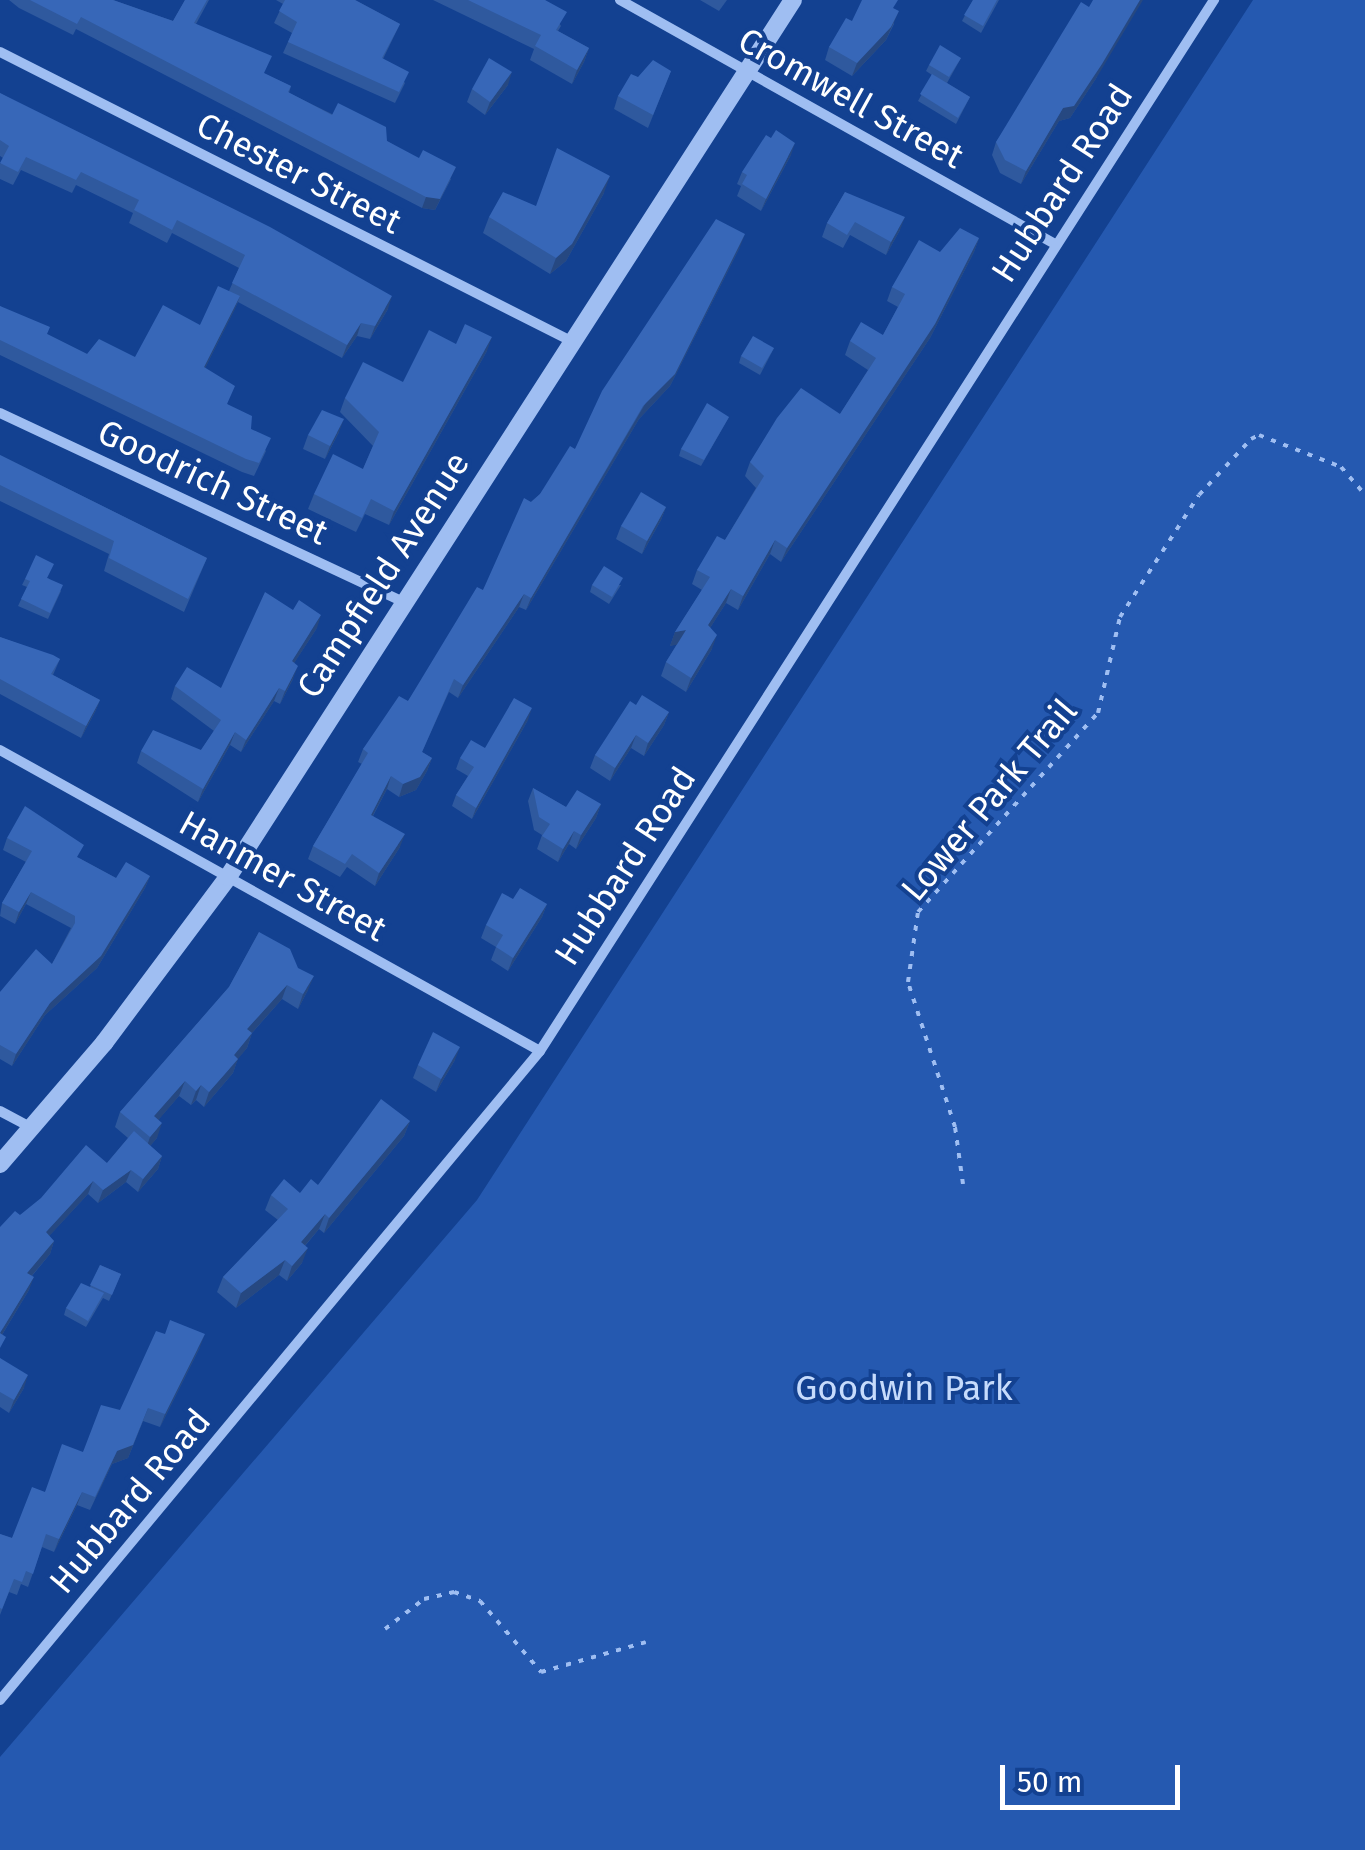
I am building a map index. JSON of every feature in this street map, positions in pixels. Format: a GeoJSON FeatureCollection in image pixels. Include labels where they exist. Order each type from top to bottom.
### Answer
{"type":"FeatureCollection","features":[{"type":"Feature","properties":{"kind":"street","name":"Cromwell Street"},"geometry":{"type":"LineString","coordinates":[[620,0],[1054,244]]}},
{"type":"Feature","properties":{"kind":"street","name":"Campfield Avenue"},"geometry":{"type":"LineString","coordinates":[[0,1164],[228,877],[793,0]]}},
{"type":"Feature","properties":{"kind":"street","name":"Hubbard Road"},"geometry":{"type":"LineString","coordinates":[[0,1700],[540,1051],[1214,0]]}},
{"type":"Feature","properties":{"kind":"street","name":"Chester Street"},"geometry":{"type":"LineString","coordinates":[[0,52],[573,342]]}},
{"type":"Feature","properties":{"kind":"street","name":"Goodrich Street"},"geometry":{"type":"LineString","coordinates":[[0,413],[403,602]]}},
{"type":"Feature","properties":{"kind":"street","name":"Hanmer Street"},"geometry":{"type":"LineString","coordinates":[[0,750],[540,1051]]}},
{"type":"Feature","properties":{"kind":"street"},"geometry":{"type":"LineString","coordinates":[[0,1111],[32,1128]]}},
{"type":"Feature","properties":{"kind":"path","name":"Lower Park Trail"},"geometry":{"type":"LineString","coordinates":[[963,1184],[955,1126],[908,982],[918,912],[1098,713],[1120,617],[1199,495],[1244,446],[1258,435],[1341,467],[1365,495]]}},
{"type":"Feature","properties":{"kind":"path"},"geometry":{"type":"LineString","coordinates":[[385,1629],[424,1599],[454,1592],[480,1601],[541,1672],[646,1642]]}},
{"type":"Feature","properties":{"kind":"green space","name":"Goodwin Park"},"geometry":{"type":"Polygon","coordinates":[[[1253,0],[1365,0],[1365,1850],[0,1850],[0,1757],[477,1200],[1253,0]]]}},
{"type":"Feature","properties":{"kind":"building"},"geometry":{"type":"Polygon","coordinates":[[[30,0],[113,0],[173,21],[185,0],[207,0],[194,23],[272,56],[264,73],[291,86],[288,92],[332,115],[338,103],[386,127],[387,141],[419,158],[423,150],[456,167],[440,199],[426,197],[81,17],[77,24],[30,0]]]}},
{"type":"Feature","properties":{"kind":"building"},"geometry":{"type":"Polygon","coordinates":[[[285,0],[355,0],[400,24],[382,58],[409,72],[399,92],[288,42],[297,22],[279,11],[285,0]]]}},
{"type":"Feature","properties":{"kind":"building"},"geometry":{"type":"Polygon","coordinates":[[[468,0],[545,0],[567,12],[556,30],[589,48],[577,70],[535,46],[541,35],[468,0]]]}},
{"type":"Feature","properties":{"kind":"building"},"geometry":{"type":"Polygon","coordinates":[[[862,0],[898,0],[893,8],[899,11],[891,27],[857,63],[829,47],[846,18],[852,21],[862,0]]]}},
{"type":"Feature","properties":{"kind":"building"},"geometry":{"type":"Polygon","coordinates":[[[973,0],[997,0],[983,26],[964,15],[973,0]]]}},
{"type":"Feature","properties":{"kind":"building"},"geometry":{"type":"Polygon","coordinates":[[[1093,0],[1140,0],[1074,106],[1063,108],[1026,171],[1005,160],[996,142],[1081,2],[1089,7],[1093,0]]]}},
{"type":"Feature","properties":{"kind":"building"},"geometry":{"type":"Polygon","coordinates":[[[940,45],[961,58],[949,77],[929,65],[940,45]]]}},
{"type":"Feature","properties":{"kind":"building"},"geometry":{"type":"Polygon","coordinates":[[[489,58],[512,72],[490,102],[472,89],[489,58]]]}},
{"type":"Feature","properties":{"kind":"building"},"geometry":{"type":"Polygon","coordinates":[[[653,60],[671,71],[653,115],[618,96],[631,74],[638,77],[653,60]]]}},
{"type":"Feature","properties":{"kind":"building"},"geometry":{"type":"Polygon","coordinates":[[[932,74],[970,97],[958,118],[920,94],[932,74]]]}},
{"type":"Feature","properties":{"kind":"building"},"geometry":{"type":"Polygon","coordinates":[[[0,93],[270,227],[392,296],[375,326],[361,323],[347,345],[232,283],[245,255],[177,220],[172,230],[134,210],[139,200],[81,172],[76,180],[26,157],[18,172],[0,163],[9,146],[0,140],[0,93]]]}},
{"type":"Feature","properties":{"kind":"building"},"geometry":{"type":"Polygon","coordinates":[[[776,130],[795,143],[766,199],[742,184],[747,175],[742,172],[766,135],[771,138],[776,130]]]}},
{"type":"Feature","properties":{"kind":"building"},"geometry":{"type":"Polygon","coordinates":[[[557,148],[610,176],[572,244],[556,258],[489,217],[503,192],[536,206],[557,148]]]}},
{"type":"Feature","properties":{"kind":"building"},"geometry":{"type":"Polygon","coordinates":[[[845,192],[905,217],[891,242],[855,222],[847,235],[827,223],[845,192]]]}},
{"type":"Feature","properties":{"kind":"building"},"geometry":{"type":"Polygon","coordinates":[[[716,219],[745,234],[675,374],[643,406],[531,598],[524,594],[463,685],[454,679],[422,752],[432,758],[420,777],[403,784],[391,776],[371,815],[405,834],[379,873],[352,854],[345,864],[313,846],[368,753],[363,749],[399,696],[408,701],[477,587],[483,590],[524,498],[531,502],[540,494],[570,446],[575,449],[602,391],[716,219]]]}},
{"type":"Feature","properties":{"kind":"building"},"geometry":{"type":"Polygon","coordinates":[[[960,228],[979,238],[935,324],[787,548],[775,540],[743,596],[731,589],[708,625],[717,635],[691,678],[666,662],[686,630],[675,632],[710,577],[697,570],[717,536],[725,540],[764,476],[750,462],[801,388],[840,414],[876,358],[850,341],[861,322],[883,335],[905,294],[892,287],[919,240],[940,252],[960,228]]]}},
{"type":"Feature","properties":{"kind":"building"},"geometry":{"type":"Polygon","coordinates":[[[218,286],[240,296],[204,367],[235,386],[227,404],[252,416],[251,429],[271,438],[259,463],[0,340],[0,306],[50,327],[47,334],[87,354],[99,339],[135,357],[163,305],[200,325],[218,286]]]}},
{"type":"Feature","properties":{"kind":"building"},"geometry":{"type":"Polygon","coordinates":[[[465,324],[492,337],[394,511],[371,499],[362,518],[314,494],[333,454],[363,469],[379,432],[345,398],[363,362],[403,382],[429,330],[456,344],[465,324]]]}},
{"type":"Feature","properties":{"kind":"building"},"geometry":{"type":"Polygon","coordinates":[[[753,336],[774,348],[762,368],[741,356],[753,336]]]}},
{"type":"Feature","properties":{"kind":"building"},"geometry":{"type":"Polygon","coordinates":[[[707,403],[729,417],[704,460],[681,449],[707,403]]]}},
{"type":"Feature","properties":{"kind":"building"},"geometry":{"type":"Polygon","coordinates":[[[322,410],[344,419],[330,446],[308,435],[322,410]]]}},
{"type":"Feature","properties":{"kind":"building"},"geometry":{"type":"Polygon","coordinates":[[[0,455],[207,558],[188,599],[109,558],[114,541],[0,485],[0,455]]]}},
{"type":"Feature","properties":{"kind":"building"},"geometry":{"type":"Polygon","coordinates":[[[641,492],[666,507],[647,541],[621,526],[641,492]]]}},
{"type":"Feature","properties":{"kind":"building"},"geometry":{"type":"Polygon","coordinates":[[[36,555],[54,564],[47,578],[63,585],[50,613],[21,599],[36,555]]]}},
{"type":"Feature","properties":{"kind":"building"},"geometry":{"type":"Polygon","coordinates":[[[604,566],[623,578],[612,597],[592,585],[604,566]]]}},
{"type":"Feature","properties":{"kind":"building"},"geometry":{"type":"Polygon","coordinates":[[[265,592],[293,610],[299,600],[321,615],[292,661],[298,666],[285,691],[279,688],[246,740],[235,732],[203,789],[141,751],[153,730],[201,750],[221,720],[175,686],[187,667],[221,688],[265,592]]]}},
{"type":"Feature","properties":{"kind":"building"},"geometry":{"type":"Polygon","coordinates":[[[0,637],[60,659],[51,674],[100,700],[86,726],[0,679],[0,637]]]}},
{"type":"Feature","properties":{"kind":"building"},"geometry":{"type":"Polygon","coordinates":[[[642,695],[669,712],[648,743],[636,735],[615,768],[595,755],[630,701],[636,705],[642,695]]]}},
{"type":"Feature","properties":{"kind":"building"},"geometry":{"type":"Polygon","coordinates":[[[514,698],[532,708],[476,808],[456,795],[474,767],[460,758],[471,740],[485,748],[514,698]]]}},
{"type":"Feature","properties":{"kind":"building"},"geometry":{"type":"Polygon","coordinates":[[[533,788],[566,807],[577,790],[601,804],[581,835],[574,831],[563,849],[542,836],[550,824],[539,817],[533,788]]]}},
{"type":"Feature","properties":{"kind":"building"},"geometry":{"type":"Polygon","coordinates":[[[25,806],[84,845],[77,857],[116,878],[126,862],[150,876],[101,956],[50,1003],[16,1054],[0,1045],[0,992],[36,949],[52,964],[75,923],[75,916],[31,892],[19,912],[2,903],[32,851],[7,838],[25,806]]]}},
{"type":"Feature","properties":{"kind":"building"},"geometry":{"type":"Polygon","coordinates":[[[520,888],[547,904],[513,958],[496,947],[503,935],[486,925],[502,893],[513,899],[520,888]]]}},
{"type":"Feature","properties":{"kind":"building"},"geometry":{"type":"Polygon","coordinates":[[[259,932],[290,949],[298,968],[314,976],[303,994],[287,985],[247,1029],[252,1033],[234,1055],[238,1059],[209,1092],[201,1085],[196,1091],[185,1081],[154,1116],[162,1123],[150,1137],[120,1112],[229,987],[259,932]]]}},
{"type":"Feature","properties":{"kind":"building"},"geometry":{"type":"Polygon","coordinates":[[[433,1032],[460,1047],[441,1079],[418,1065],[433,1032]]]}},
{"type":"Feature","properties":{"kind":"building"},"geometry":{"type":"Polygon","coordinates":[[[381,1099],[410,1121],[329,1218],[325,1214],[301,1242],[308,1248],[292,1266],[285,1260],[241,1293],[223,1277],[288,1209],[271,1195],[284,1179],[300,1193],[311,1179],[318,1185],[381,1099]]]}},
{"type":"Feature","properties":{"kind":"building"},"geometry":{"type":"Polygon","coordinates":[[[134,1131],[162,1156],[143,1179],[131,1170],[103,1190],[93,1181],[46,1232],[54,1241],[27,1273],[34,1277],[0,1333],[0,1227],[15,1211],[20,1215],[41,1198],[86,1145],[107,1163],[134,1131]]]}},
{"type":"Feature","properties":{"kind":"building"},"geometry":{"type":"Polygon","coordinates":[[[100,1265],[121,1274],[112,1295],[90,1285],[100,1265]]]}},
{"type":"Feature","properties":{"kind":"building"},"geometry":{"type":"Polygon","coordinates":[[[81,1283],[104,1293],[88,1321],[66,1308],[81,1283]]]}},
{"type":"Feature","properties":{"kind":"building"},"geometry":{"type":"Polygon","coordinates":[[[170,1320],[205,1334],[165,1414],[148,1408],[133,1445],[117,1451],[95,1497],[82,1492],[59,1539],[46,1534],[33,1574],[26,1571],[22,1582],[14,1579],[0,1608],[0,1534],[12,1538],[32,1487],[45,1492],[62,1444],[83,1452],[101,1405],[120,1410],[156,1331],[165,1334],[170,1320]]]}},
{"type":"Feature","properties":{"kind":"building"},"geometry":{"type":"Polygon","coordinates":[[[0,1358],[28,1375],[14,1400],[0,1392],[0,1358]]]}}]}
